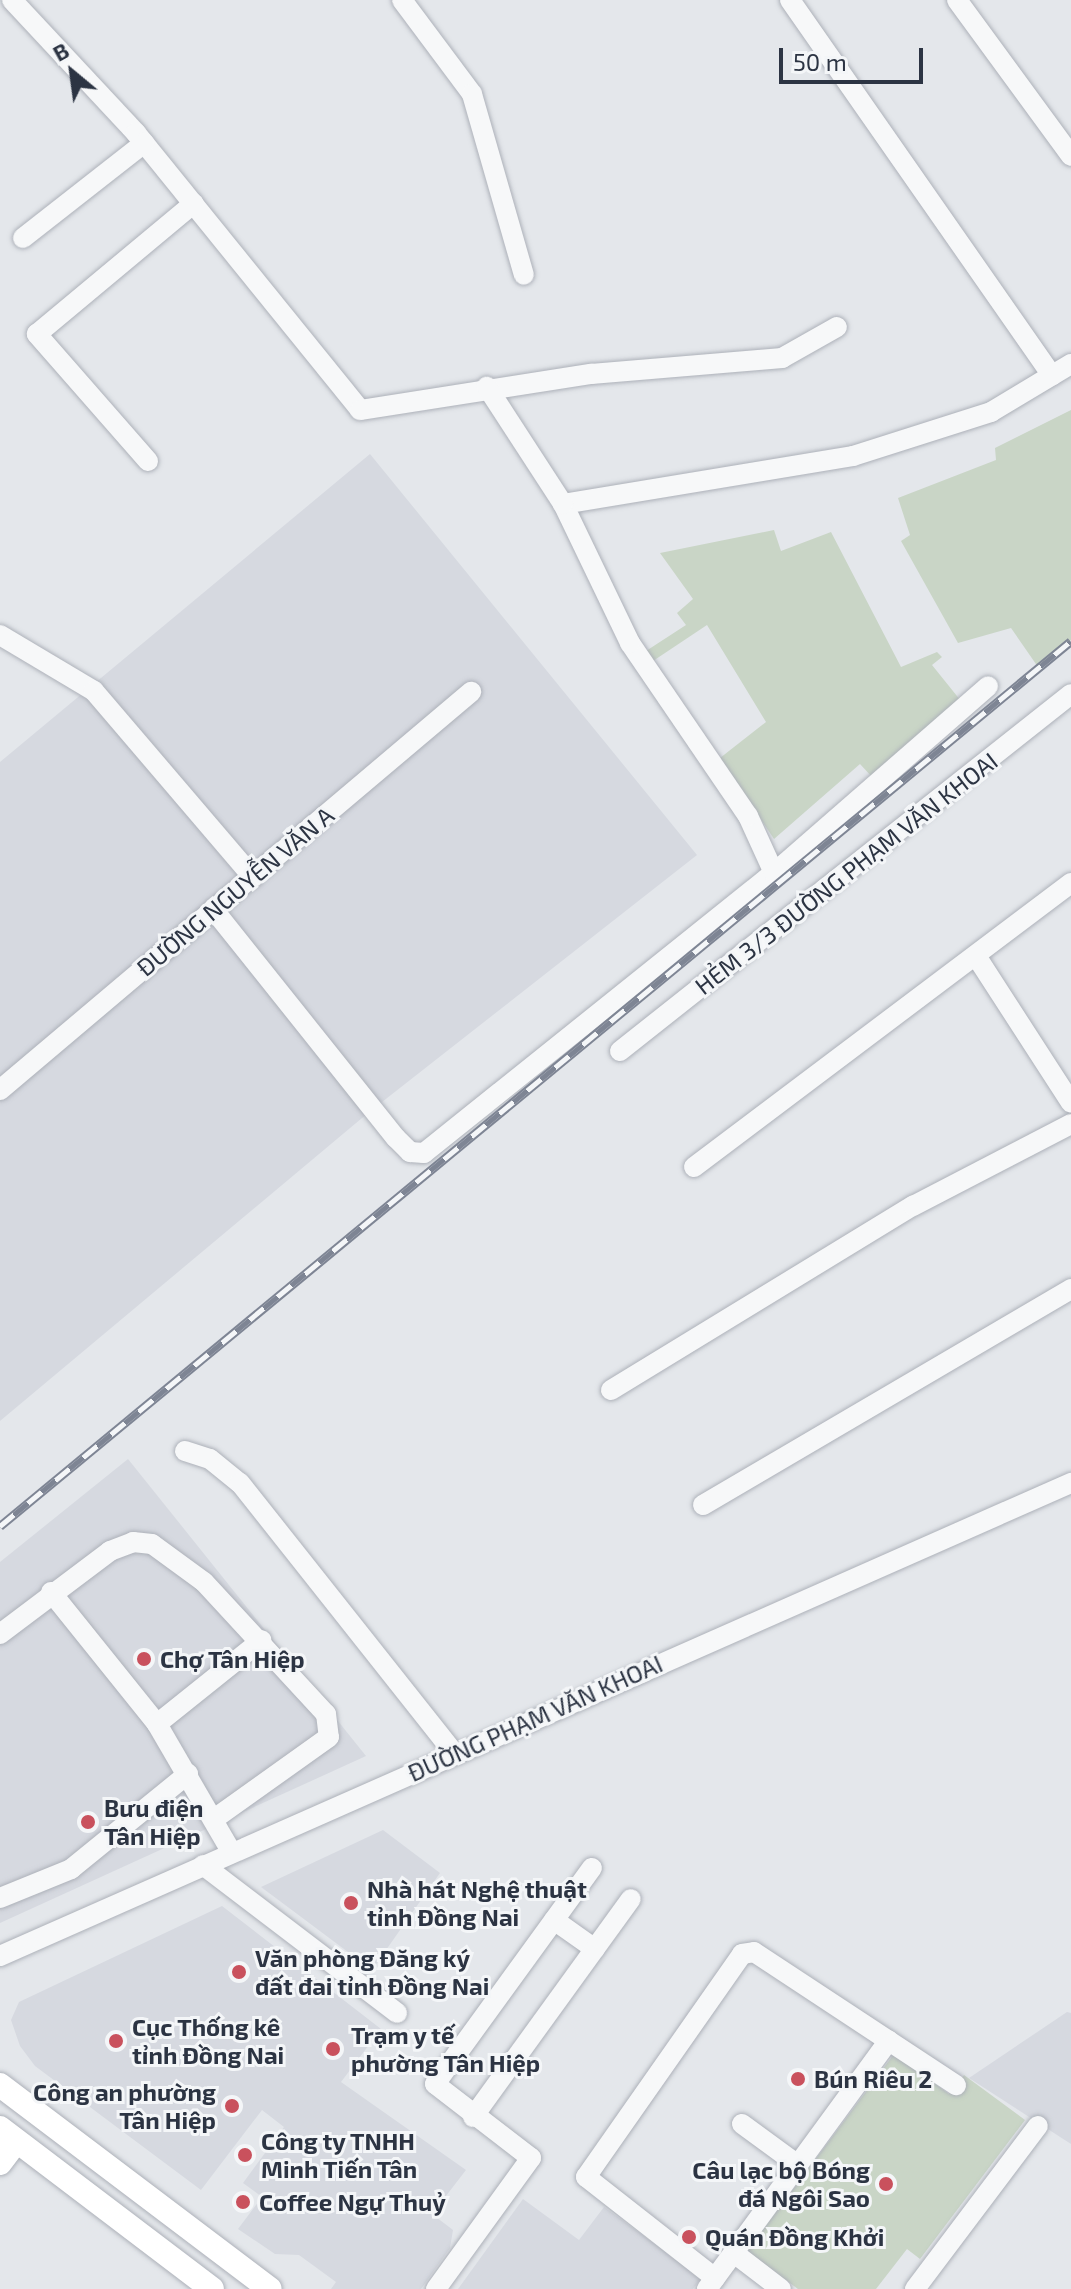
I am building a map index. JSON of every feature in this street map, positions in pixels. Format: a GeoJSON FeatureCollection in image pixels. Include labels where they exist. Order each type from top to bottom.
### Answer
{"type":"FeatureCollection","features":[{"type":"Feature","properties":{"kind":"main road"},"geometry":{"type":"LineString","coordinates":[[0,2085],[270,2289]]}},
{"type":"Feature","properties":{"kind":"main road"},"geometry":{"type":"LineString","coordinates":[[0,2163],[8,2136],[212,2289]]}},
{"type":"Feature","properties":{"kind":"street"},"geometry":{"type":"LineString","coordinates":[[12,0],[144,143],[194,203],[349,405],[372,409],[487,387],[782,358],[837,327]]}},
{"type":"Feature","properties":{"kind":"street"},"geometry":{"type":"LineString","coordinates":[[402,0],[472,94],[524,275]]}},
{"type":"Feature","properties":{"kind":"street"},"geometry":{"type":"LineString","coordinates":[[790,0],[1052,376]]}},
{"type":"Feature","properties":{"kind":"street"},"geometry":{"type":"LineString","coordinates":[[957,0],[1071,156]]}},
{"type":"Feature","properties":{"kind":"street"},"geometry":{"type":"LineString","coordinates":[[23,238],[144,143]]}},
{"type":"Feature","properties":{"kind":"street"},"geometry":{"type":"LineString","coordinates":[[148,461],[37,334],[194,203]]}},
{"type":"Feature","properties":{"kind":"street"},"geometry":{"type":"LineString","coordinates":[[563,504],[853,456],[991,412],[1071,364]]}},
{"type":"Feature","properties":{"kind":"street"},"geometry":{"type":"LineString","coordinates":[[487,387],[563,504],[630,643],[748,816],[774,873]]}},
{"type":"Feature","properties":{"kind":"street"},"geometry":{"type":"LineString","coordinates":[[0,635],[94,691],[253,877]]}},
{"type":"Feature","properties":{"kind":"street"},"geometry":{"type":"LineString","coordinates":[[213,909],[396,1138],[410,1152],[424,1153],[774,873],[988,686]]}},
{"type":"Feature","properties":{"kind":"street","name":"ĐƯỜNG NGUYỄN VĂN A"},"geometry":{"type":"LineString","coordinates":[[0,1090],[471,692]]}},
{"type":"Feature","properties":{"kind":"street","name":"HẺM 3/3 ĐƯỜNG PHẠM VĂN KHOAI"},"geometry":{"type":"LineString","coordinates":[[620,1051],[1071,694]]}},
{"type":"Feature","properties":{"kind":"street"},"geometry":{"type":"LineString","coordinates":[[694,1167],[978,959],[1071,883]]}},
{"type":"Feature","properties":{"kind":"street"},"geometry":{"type":"LineString","coordinates":[[978,959],[1071,1103]]}},
{"type":"Feature","properties":{"kind":"street"},"geometry":{"type":"LineString","coordinates":[[611,1390],[913,1206],[1071,1124]]}},
{"type":"Feature","properties":{"kind":"street"},"geometry":{"type":"LineString","coordinates":[[703,1505],[1071,1289]]}},
{"type":"Feature","properties":{"kind":"street"},"geometry":{"type":"LineString","coordinates":[[185,1451],[210,1459],[240,1483],[455,1754]]}},
{"type":"Feature","properties":{"kind":"street","name":"ĐƯỜNG PHẠM VĂN KHOAI"},"geometry":{"type":"LineString","coordinates":[[0,1956],[1071,1483]]}},
{"type":"Feature","properties":{"kind":"street"},"geometry":{"type":"LineString","coordinates":[[0,1634],[51,1592],[110,1551],[152,1544],[204,1582],[262,1640],[326,1714],[329,1737],[214,1819]]}},
{"type":"Feature","properties":{"kind":"street"},"geometry":{"type":"LineString","coordinates":[[51,1592],[157,1724],[232,1853]]}},
{"type":"Feature","properties":{"kind":"street"},"geometry":{"type":"LineString","coordinates":[[157,1724],[262,1640]]}},
{"type":"Feature","properties":{"kind":"street"},"geometry":{"type":"LineString","coordinates":[[0,1898],[71,1869],[188,1774]]}},
{"type":"Feature","properties":{"kind":"street"},"geometry":{"type":"LineString","coordinates":[[203,1865],[397,2013]]}},
{"type":"Feature","properties":{"kind":"street"},"geometry":{"type":"LineString","coordinates":[[436,2289],[531,2158],[473,2117],[435,2084],[592,1868]]}},
{"type":"Feature","properties":{"kind":"street"},"geometry":{"type":"LineString","coordinates":[[473,2117],[631,1899]]}},
{"type":"Feature","properties":{"kind":"street"},"geometry":{"type":"LineString","coordinates":[[554,1920],[595,1949]]}},
{"type":"Feature","properties":{"kind":"street"},"geometry":{"type":"LineString","coordinates":[[889,2040],[711,2284],[586,2177],[742,1954],[754,1952],[889,2040],[956,2085]]}},
{"type":"Feature","properties":{"kind":"street"},"geometry":{"type":"LineString","coordinates":[[742,2124],[798,2165]]}},
{"type":"Feature","properties":{"kind":"street"},"geometry":{"type":"LineString","coordinates":[[915,2289],[1038,2126]]}},
{"type":"Feature","properties":{"kind":"street"},"geometry":{"type":"LineString","coordinates":[[734,2253],[781,2289]]}},
{"type":"Feature","properties":{"kind":"shaded area"},"geometry":{"type":"Polygon","coordinates":[[[370,454],[697,855],[368,1113],[0,1421],[0,762],[370,454]]]}},
{"type":"Feature","properties":{"kind":"shaded area","name":"Chợ Tân Hiệp"},"geometry":{"type":"Polygon","coordinates":[[[128,1459],[366,1756],[0,1923],[0,1562],[128,1459]]]}},
{"type":"Feature","properties":{"kind":"shaded area","name":"Nhà hát Nghệ thuật tỉnh Đồng Nai"},"geometry":{"type":"Polygon","coordinates":[[[383,1830],[440,1873],[372,1970],[261,1887],[383,1830]]]}},
{"type":"Feature","properties":{"kind":"shaded area"},"geometry":{"type":"Polygon","coordinates":[[[222,1906],[381,2029],[341,2082],[466,2170],[432,2214],[453,2230],[450,2248],[421,2289],[331,2289],[336,2282],[299,2255],[275,2254],[238,2229],[262,2197],[243,2183],[284,2127],[262,2110],[201,2190],[35,2066],[20,2046],[11,2020],[19,2002],[222,1906]]]}},
{"type":"Feature","properties":{"kind":"shaded area"},"geometry":{"type":"Polygon","coordinates":[[[1067,2012],[1071,2013],[1071,2144],[969,2078],[1067,2012]]]}},
{"type":"Feature","properties":{"kind":"shaded area"},"geometry":{"type":"Polygon","coordinates":[[[523,2199],[579,2240],[604,2207],[701,2278],[693,2289],[458,2289],[523,2199]]]}},
{"type":"Feature","properties":{"kind":"green space"},"geometry":{"type":"Polygon","coordinates":[[[1071,410],[1071,640],[1038,667],[1011,628],[958,643],[901,541],[910,535],[898,498],[996,460],[995,448],[1071,410]]]}},
{"type":"Feature","properties":{"kind":"green space"},"geometry":{"type":"Polygon","coordinates":[[[774,530],[781,551],[831,532],[901,667],[937,652],[942,657],[932,665],[961,701],[873,778],[860,764],[774,839],[720,758],[766,722],[707,625],[653,661],[646,651],[686,625],[677,613],[693,599],[660,553],[774,530]]]}},
{"type":"Feature","properties":{"kind":"green space","name":"Câu lạc bộ Bóng đá Ngôi Sao"},"geometry":{"type":"Polygon","coordinates":[[[894,2054],[949,2094],[964,2075],[1025,2120],[920,2259],[907,2249],[876,2289],[798,2289],[747,2251],[894,2054]]]}},
{"type":"Feature","properties":{"kind":"railway"},"geometry":{"type":"LineString","coordinates":[[0,1526],[1071,641]]}},
{"type":"Feature","properties":{"kind":"place","name":"Chợ Tân Hiệp"},"geometry":{"type":"Point","coordinates":[144,1659]}},
{"type":"Feature","properties":{"kind":"place","name":"Bưu điện Tân Hiệp"},"geometry":{"type":"Point","coordinates":[88,1822]}},
{"type":"Feature","properties":{"kind":"place","name":"Nhà hát Nghệ thuật tỉnh Đồng Nai"},"geometry":{"type":"Point","coordinates":[351,1903]}},
{"type":"Feature","properties":{"kind":"place","name":"Văn phòng Đăng ký đất đai tỉnh Đồng Nai"},"geometry":{"type":"Point","coordinates":[239,1972]}},
{"type":"Feature","properties":{"kind":"place","name":"Cục Thống kê tỉnh Đồng Nai"},"geometry":{"type":"Point","coordinates":[116,2041]}},
{"type":"Feature","properties":{"kind":"place","name":"Trạm y tế phường Tân Hiệp"},"geometry":{"type":"Point","coordinates":[333,2049]}},
{"type":"Feature","properties":{"kind":"place","name":"Bún Riêu 2"},"geometry":{"type":"Point","coordinates":[798,2079]}},
{"type":"Feature","properties":{"kind":"place","name":"Công an phường Tân Hiệp"},"geometry":{"type":"Point","coordinates":[232,2106]}},
{"type":"Feature","properties":{"kind":"place","name":"Công ty TNHH Minh Tiến Tân"},"geometry":{"type":"Point","coordinates":[245,2155]}},
{"type":"Feature","properties":{"kind":"place","name":"Câu lạc bộ Bóng đá Ngôi Sao"},"geometry":{"type":"Point","coordinates":[886,2184]}},
{"type":"Feature","properties":{"kind":"place","name":"Coffee Ngự Thuỷ"},"geometry":{"type":"Point","coordinates":[243,2202]}},
{"type":"Feature","properties":{"kind":"place","name":"Quán Đồng Khởi"},"geometry":{"type":"Point","coordinates":[689,2237]}}]}
